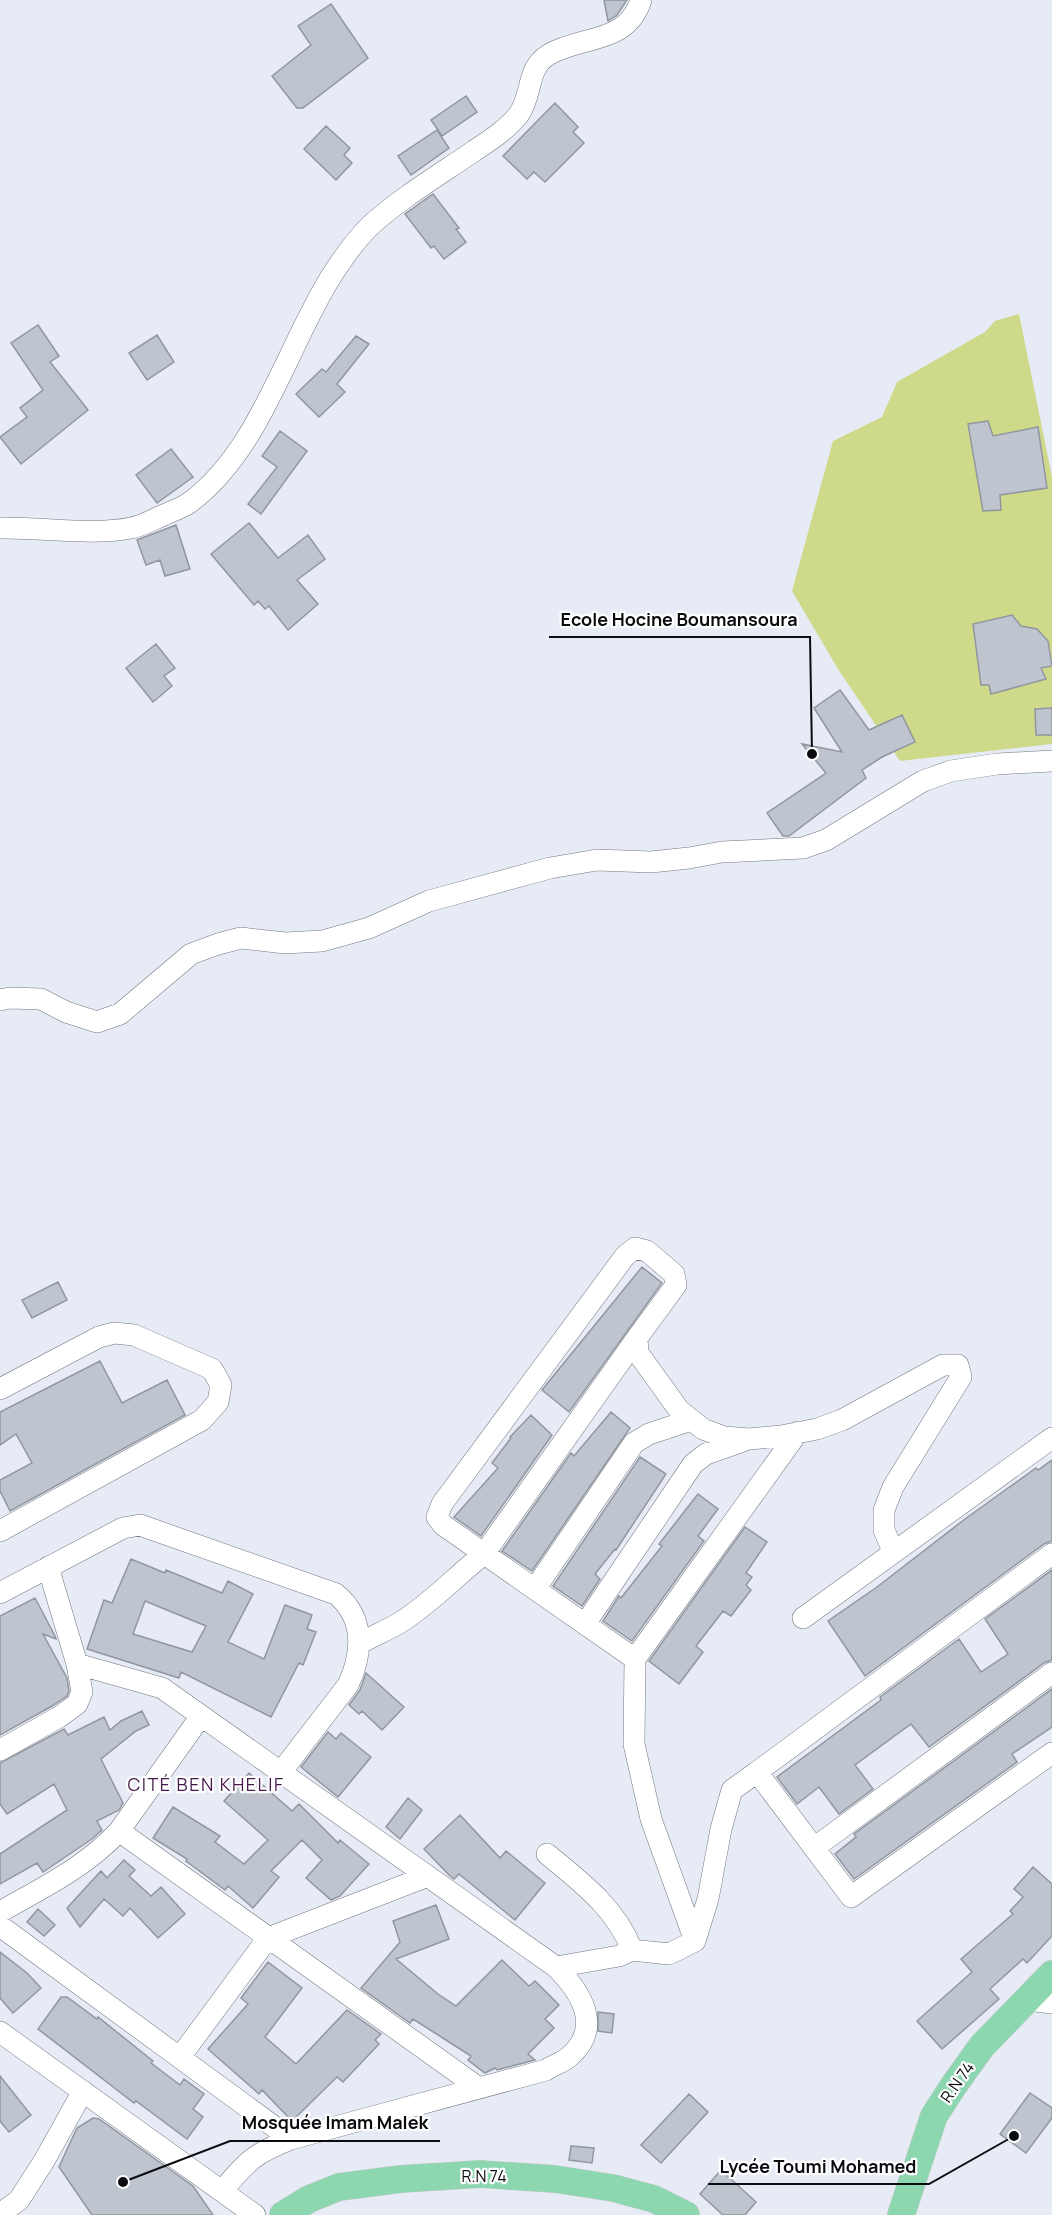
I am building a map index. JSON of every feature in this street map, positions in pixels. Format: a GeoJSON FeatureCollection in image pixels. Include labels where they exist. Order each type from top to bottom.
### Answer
{"type":"FeatureCollection","features":[{"type":"Feature","properties":{"kind":"main road","name":"R.N 74"},"geometry":{"type":"LineString","coordinates":[[902,2215],[934,2116],[982,2046],[1039,2002],[1052,1974]]}},
{"type":"Feature","properties":{"kind":"main road","name":"R.N 74"},"geometry":{"type":"LineString","coordinates":[[283,2215],[309,2199],[339,2187],[401,2179],[480,2174],[555,2179],[613,2188],[654,2199],[685,2215]]}},
{"type":"Feature","properties":{"kind":"street"},"geometry":{"type":"LineString","coordinates":[[0,528],[37,527],[102,532],[133,528],[188,504],[215,479],[242,448],[314,304],[341,262],[369,226],[398,203],[494,137],[519,114],[529,89],[532,72],[547,56],[567,46],[598,39],[622,29],[638,8],[640,0]]}},
{"type":"Feature","properties":{"kind":"street"},"geometry":{"type":"LineString","coordinates":[[0,1000],[41,999],[66,1012],[97,1022],[120,1014],[191,954],[241,938],[285,942],[322,941],[369,928],[429,901],[550,868],[597,860],[651,862],[722,852],[803,848],[826,840],[923,781],[951,771],[997,764],[1052,761]]}},
{"type":"Feature","properties":{"kind":"street"},"geometry":{"type":"LineString","coordinates":[[359,1644],[400,1622],[427,1603],[453,1578],[484,1554],[676,1285],[674,1274],[647,1251],[635,1248],[625,1256],[442,1504],[437,1517],[443,1525],[484,1554],[635,1659]]}},
{"type":"Feature","properties":{"kind":"street"},"geometry":{"type":"LineString","coordinates":[[0,1389],[99,1336],[114,1333],[134,1335],[212,1369],[221,1385],[219,1402],[202,1420],[0,1531]]}},
{"type":"Feature","properties":{"kind":"street"},"geometry":{"type":"LineString","coordinates":[[637,1338],[638,1353],[680,1410],[703,1429],[724,1437],[749,1439]]}},
{"type":"Feature","properties":{"kind":"street"},"geometry":{"type":"LineString","coordinates":[[585,1624],[693,1464],[706,1454],[749,1439],[817,1429],[842,1420],[943,1365],[958,1365],[961,1377],[893,1487],[884,1510],[884,1530],[893,1551]]}},
{"type":"Feature","properties":{"kind":"street"},"geometry":{"type":"LineString","coordinates":[[535,1589],[634,1443],[649,1434],[692,1420]]}},
{"type":"Feature","properties":{"kind":"street"},"geometry":{"type":"LineString","coordinates":[[695,1941],[651,1819],[634,1744],[635,1659],[798,1432]]}},
{"type":"Feature","properties":{"kind":"street"},"geometry":{"type":"LineString","coordinates":[[803,1618],[1052,1438]]}},
{"type":"Feature","properties":{"kind":"street"},"geometry":{"type":"LineString","coordinates":[[0,1593],[123,1528],[140,1525],[336,1594],[354,1615],[359,1644],[355,1670],[348,1685],[281,1772]]}},
{"type":"Feature","properties":{"kind":"street"},"geometry":{"type":"LineString","coordinates":[[556,1967],[619,1956],[632,1950],[669,1954],[695,1941],[708,1899],[721,1829],[732,1790],[1052,1554]]}},
{"type":"Feature","properties":{"kind":"street"},"geometry":{"type":"LineString","coordinates":[[0,1750],[59,1717],[77,1704],[82,1692],[77,1664],[48,1567]]}},
{"type":"Feature","properties":{"kind":"street"},"geometry":{"type":"LineString","coordinates":[[77,1664],[162,1688],[556,1967],[580,1996],[586,2016],[585,2039],[570,2056],[546,2070],[291,2139],[264,2150],[245,2163],[222,2191]]}},
{"type":"Feature","properties":{"kind":"street"},"geometry":{"type":"LineString","coordinates":[[814,1848],[1052,1673]]}},
{"type":"Feature","properties":{"kind":"street"},"geometry":{"type":"LineString","coordinates":[[0,1912],[85,1863],[119,1831],[201,1716]]}},
{"type":"Feature","properties":{"kind":"street"},"geometry":{"type":"LineString","coordinates":[[757,1772],[851,1897],[1052,1753]]}},
{"type":"Feature","properties":{"kind":"street"},"geometry":{"type":"LineString","coordinates":[[119,1831],[479,2088]]}},
{"type":"Feature","properties":{"kind":"street"},"geometry":{"type":"LineString","coordinates":[[547,1854],[598,1897],[624,1930],[632,1950]]}},
{"type":"Feature","properties":{"kind":"street"},"geometry":{"type":"LineString","coordinates":[[180,2057],[268,1938],[428,1876]]}},
{"type":"Feature","properties":{"kind":"street"},"geometry":{"type":"LineString","coordinates":[[0,1926],[291,2139]]}},
{"type":"Feature","properties":{"kind":"street"},"geometry":{"type":"LineString","coordinates":[[0,2032],[255,2215]]}},
{"type":"Feature","properties":{"kind":"street"},"geometry":{"type":"LineString","coordinates":[[0,2214],[18,2200],[44,2161],[83,2091]]}},
{"type":"Feature","properties":{"kind":"green space"},"geometry":{"type":"Polygon","coordinates":[[[1019,314],[1052,477],[1052,744],[900,761],[838,669],[792,591],[833,441],[882,417],[897,382],[985,332],[995,321],[1019,314]]]}},
{"type":"Feature","properties":{"kind":"building"},"geometry":{"type":"Polygon","coordinates":[[[604,0],[627,0],[617,15],[608,21],[604,0]]]}},
{"type":"Feature","properties":{"kind":"building"},"geometry":{"type":"Polygon","coordinates":[[[331,4],[368,58],[303,108],[297,108],[272,76],[311,45],[298,26],[331,4]]]}},
{"type":"Feature","properties":{"kind":"building"},"geometry":{"type":"Polygon","coordinates":[[[466,96],[477,112],[442,136],[431,120],[466,96]]]}},
{"type":"Feature","properties":{"kind":"building"},"geometry":{"type":"Polygon","coordinates":[[[555,103],[578,127],[573,132],[584,143],[545,182],[534,172],[527,179],[503,156],[555,103]]]}},
{"type":"Feature","properties":{"kind":"building"},"geometry":{"type":"Polygon","coordinates":[[[326,126],[350,148],[344,155],[352,163],[336,180],[304,149],[326,126]]]}},
{"type":"Feature","properties":{"kind":"building"},"geometry":{"type":"Polygon","coordinates":[[[437,130],[449,148],[411,175],[398,156],[437,130]]]}},
{"type":"Feature","properties":{"kind":"building"},"geometry":{"type":"Polygon","coordinates":[[[433,194],[459,228],[456,229],[466,242],[444,259],[434,246],[431,248],[405,214],[433,194]]]}},
{"type":"Feature","properties":{"kind":"building"},"geometry":{"type":"Polygon","coordinates":[[[38,325],[59,356],[50,362],[88,410],[21,464],[0,437],[27,417],[20,408],[43,390],[11,343],[38,325]]]}},
{"type":"Feature","properties":{"kind":"building"},"geometry":{"type":"Polygon","coordinates":[[[157,335],[174,362],[147,380],[129,353],[157,335]]]}},
{"type":"Feature","properties":{"kind":"building"},"geometry":{"type":"Polygon","coordinates":[[[356,336],[369,344],[337,384],[345,392],[319,417],[296,394],[322,369],[326,372],[356,336]]]}},
{"type":"Feature","properties":{"kind":"building"},"geometry":{"type":"Polygon","coordinates":[[[988,421],[993,436],[1038,427],[1047,488],[1000,495],[1001,510],[983,511],[968,424],[988,421]]]}},
{"type":"Feature","properties":{"kind":"building"},"geometry":{"type":"Polygon","coordinates":[[[280,431],[307,451],[261,514],[248,504],[277,467],[262,456],[280,431]]]}},
{"type":"Feature","properties":{"kind":"building"},"geometry":{"type":"Polygon","coordinates":[[[171,449],[193,477],[157,503],[136,475],[171,449]]]}},
{"type":"Feature","properties":{"kind":"building"},"geometry":{"type":"Polygon","coordinates":[[[249,523],[278,558],[308,535],[325,559],[297,580],[318,604],[288,630],[269,606],[265,609],[258,601],[254,605],[211,554],[249,523]]]}},
{"type":"Feature","properties":{"kind":"building"},"geometry":{"type":"Polygon","coordinates":[[[176,525],[190,569],[165,576],[160,560],[146,565],[137,540],[176,525]]]}},
{"type":"Feature","properties":{"kind":"building"},"geometry":{"type":"Polygon","coordinates":[[[1012,615],[1021,626],[1037,629],[1048,641],[1052,666],[1041,668],[1046,679],[991,694],[989,685],[981,685],[973,624],[1012,615]]]}},
{"type":"Feature","properties":{"kind":"building"},"geometry":{"type":"Polygon","coordinates":[[[156,644],[175,668],[164,676],[172,686],[153,702],[126,668],[156,644]]]}},
{"type":"Feature","properties":{"kind":"building"},"geometry":{"type":"Polygon","coordinates":[[[840,690],[869,730],[902,715],[915,742],[882,757],[862,770],[866,778],[789,836],[783,836],[767,813],[826,773],[802,744],[842,752],[814,708],[840,690]]]}},
{"type":"Feature","properties":{"kind":"building"},"geometry":{"type":"Polygon","coordinates":[[[1052,708],[1052,735],[1036,735],[1035,709],[1052,708]]]}},
{"type":"Feature","properties":{"kind":"building"},"geometry":{"type":"Polygon","coordinates":[[[642,1267],[662,1283],[569,1412],[542,1390],[642,1267]]]}},
{"type":"Feature","properties":{"kind":"building"},"geometry":{"type":"Polygon","coordinates":[[[58,1282],[67,1300],[32,1318],[22,1300],[58,1282]]]}},
{"type":"Feature","properties":{"kind":"building"},"geometry":{"type":"Polygon","coordinates":[[[100,1361],[122,1403],[167,1380],[185,1415],[10,1511],[0,1491],[0,1480],[32,1463],[16,1434],[0,1445],[0,1412],[100,1361]]]}},
{"type":"Feature","properties":{"kind":"building"},"geometry":{"type":"Polygon","coordinates":[[[611,1412],[630,1428],[532,1571],[502,1551],[571,1453],[574,1456],[611,1412]]]}},
{"type":"Feature","properties":{"kind":"building"},"geometry":{"type":"Polygon","coordinates":[[[531,1415],[552,1435],[481,1536],[454,1517],[498,1468],[492,1463],[510,1437],[531,1415]]]}},
{"type":"Feature","properties":{"kind":"building"},"geometry":{"type":"Polygon","coordinates":[[[640,1457],[666,1474],[616,1550],[595,1574],[600,1579],[582,1606],[553,1586],[640,1457]]]}},
{"type":"Feature","properties":{"kind":"building"},"geometry":{"type":"Polygon","coordinates":[[[1052,1460],[1052,1541],[1044,1544],[865,1676],[828,1621],[877,1587],[965,1519],[1036,1468],[1038,1470],[1052,1460]]]}},
{"type":"Feature","properties":{"kind":"building"},"geometry":{"type":"Polygon","coordinates":[[[698,1494],[718,1509],[698,1536],[704,1541],[632,1641],[603,1621],[619,1596],[621,1598],[662,1546],[659,1544],[698,1494]]]}},
{"type":"Feature","properties":{"kind":"building"},"geometry":{"type":"Polygon","coordinates":[[[745,1527],[767,1542],[746,1573],[752,1577],[746,1585],[751,1590],[731,1616],[723,1611],[696,1646],[703,1652],[679,1684],[649,1661],[745,1527]]]}},
{"type":"Feature","properties":{"kind":"building"},"geometry":{"type":"Polygon","coordinates":[[[131,1559],[165,1573],[166,1570],[222,1593],[228,1581],[253,1594],[228,1642],[264,1659],[285,1605],[312,1615],[307,1629],[316,1632],[303,1665],[299,1663],[271,1717],[181,1672],[179,1678],[87,1649],[104,1600],[112,1603],[131,1559]],[[145,1601],[133,1634],[192,1652],[206,1626],[145,1601]]]}},
{"type":"Feature","properties":{"kind":"building"},"geometry":{"type":"Polygon","coordinates":[[[1052,1570],[1052,1660],[1044,1663],[929,1747],[911,1724],[855,1765],[873,1789],[839,1814],[819,1787],[797,1804],[777,1777],[959,1639],[981,1672],[1008,1654],[985,1619],[1052,1570]]]}},
{"type":"Feature","properties":{"kind":"building"},"geometry":{"type":"Polygon","coordinates":[[[35,1598],[55,1636],[56,1639],[43,1634],[67,1678],[69,1691],[67,1696],[52,1706],[0,1735],[0,1616],[35,1598]]]}},
{"type":"Feature","properties":{"kind":"building"},"geometry":{"type":"Polygon","coordinates":[[[366,1673],[404,1707],[382,1730],[362,1711],[359,1714],[349,1705],[360,1690],[366,1673]]]}},
{"type":"Feature","properties":{"kind":"building"},"geometry":{"type":"Polygon","coordinates":[[[1052,1689],[1052,1727],[1012,1754],[1017,1762],[854,1879],[835,1854],[856,1837],[854,1834],[1052,1689]]]}},
{"type":"Feature","properties":{"kind":"building"},"geometry":{"type":"Polygon","coordinates":[[[142,1711],[149,1725],[136,1731],[101,1759],[123,1803],[119,1810],[97,1821],[102,1830],[92,1839],[43,1872],[37,1863],[0,1884],[0,1854],[67,1810],[54,1784],[7,1814],[0,1804],[0,1763],[64,1729],[68,1735],[104,1717],[110,1730],[121,1721],[142,1711]]]}},
{"type":"Feature","properties":{"kind":"building"},"geometry":{"type":"Polygon","coordinates":[[[328,1732],[336,1739],[341,1733],[371,1757],[338,1797],[301,1767],[328,1732]]]}},
{"type":"Feature","properties":{"kind":"building"},"geometry":{"type":"Polygon","coordinates":[[[249,1773],[292,1811],[299,1804],[338,1843],[340,1840],[369,1864],[340,1896],[331,1900],[306,1878],[322,1860],[302,1840],[271,1871],[279,1877],[253,1908],[228,1886],[225,1890],[186,1861],[187,1859],[153,1838],[173,1807],[220,1836],[215,1842],[244,1864],[268,1840],[224,1801],[249,1773]]]}},
{"type":"Feature","properties":{"kind":"building"},"geometry":{"type":"Polygon","coordinates":[[[408,1798],[422,1810],[400,1839],[386,1827],[408,1798]]]}},
{"type":"Feature","properties":{"kind":"building"},"geometry":{"type":"Polygon","coordinates":[[[460,1815],[500,1858],[506,1851],[545,1883],[515,1920],[459,1874],[454,1879],[450,1876],[424,1849],[460,1815]]]}},
{"type":"Feature","properties":{"kind":"building"},"geometry":{"type":"Polygon","coordinates":[[[124,1860],[135,1870],[129,1876],[151,1896],[161,1887],[185,1914],[158,1938],[130,1908],[123,1916],[104,1899],[80,1927],[67,1908],[101,1871],[107,1878],[124,1860]]]}},
{"type":"Feature","properties":{"kind":"building"},"geometry":{"type":"Polygon","coordinates":[[[1033,1867],[1052,1884],[1052,1936],[1027,1963],[1023,1959],[990,1989],[999,1999],[942,2049],[917,2021],[972,1972],[961,1959],[1013,1914],[1010,1911],[1023,1897],[1014,1889],[1033,1867]]]}},
{"type":"Feature","properties":{"kind":"building"},"geometry":{"type":"Polygon","coordinates":[[[436,1905],[449,1939],[396,1959],[456,2006],[502,1960],[529,1986],[535,1981],[559,2005],[545,2019],[554,2028],[528,2054],[535,2060],[497,2070],[495,2068],[485,2073],[468,2060],[471,2056],[413,2019],[410,2023],[361,1988],[400,1942],[393,1921],[436,1905]]]}},
{"type":"Feature","properties":{"kind":"building"},"geometry":{"type":"Polygon","coordinates":[[[38,1909],[55,1925],[44,1936],[27,1922],[38,1909]]]}},
{"type":"Feature","properties":{"kind":"building"},"geometry":{"type":"Polygon","coordinates":[[[0,1952],[27,1973],[41,1988],[13,2013],[0,1998],[0,1952]]]}},
{"type":"Feature","properties":{"kind":"building"},"geometry":{"type":"Polygon","coordinates":[[[268,1962],[302,1988],[265,2037],[296,2064],[347,2010],[381,2034],[375,2040],[379,2044],[343,2082],[337,2077],[292,2121],[262,2090],[259,2094],[208,2049],[248,2004],[241,1998],[268,1962]]]}},
{"type":"Feature","properties":{"kind":"building"},"geometry":{"type":"Polygon","coordinates":[[[61,1997],[67,1997],[97,2019],[98,2017],[180,2085],[184,2079],[204,2094],[193,2109],[203,2117],[187,2139],[136,2101],[134,2103],[38,2029],[61,1997]]]}},
{"type":"Feature","properties":{"kind":"building"},"geometry":{"type":"Polygon","coordinates":[[[598,2012],[614,2014],[612,2033],[598,2031],[598,2012]]]}},
{"type":"Feature","properties":{"kind":"building"},"geometry":{"type":"Polygon","coordinates":[[[0,2076],[31,2115],[9,2132],[0,2121],[0,2076]]]}},
{"type":"Feature","properties":{"kind":"building"},"geometry":{"type":"Polygon","coordinates":[[[1030,2093],[1052,2108],[1052,2118],[1026,2153],[1000,2134],[1030,2093]]]}},
{"type":"Feature","properties":{"kind":"building"},"geometry":{"type":"Polygon","coordinates":[[[689,2094],[708,2112],[661,2163],[641,2145],[689,2094]]]}},
{"type":"Feature","properties":{"kind":"building"},"geometry":{"type":"Polygon","coordinates":[[[93,2118],[99,2119],[193,2186],[213,2215],[92,2215],[59,2167],[77,2128],[93,2118]]]}},
{"type":"Feature","properties":{"kind":"building"},"geometry":{"type":"Polygon","coordinates":[[[571,2146],[594,2148],[592,2163],[569,2160],[571,2146]]]}},
{"type":"Feature","properties":{"kind":"building"},"geometry":{"type":"Polygon","coordinates":[[[721,2170],[756,2202],[745,2215],[723,2215],[700,2194],[721,2170]]]}},
{"type":"Feature","properties":{"kind":"place","name":"Ecole Hocine Boumansoura"},"geometry":{"type":"Point","coordinates":[812,754]}},
{"type":"Feature","properties":{"kind":"place","name":"Lycée Toumi Mohamed"},"geometry":{"type":"Point","coordinates":[1014,2136]}},
{"type":"Feature","properties":{"kind":"place","name":"Mosquée Imam Malek"},"geometry":{"type":"Point","coordinates":[123,2182]}},
{"type":"Feature","properties":{"kind":"district","name":"CITÉ BEN KHELIF"},"geometry":{"type":"Point","coordinates":[206,1785]}}]}
